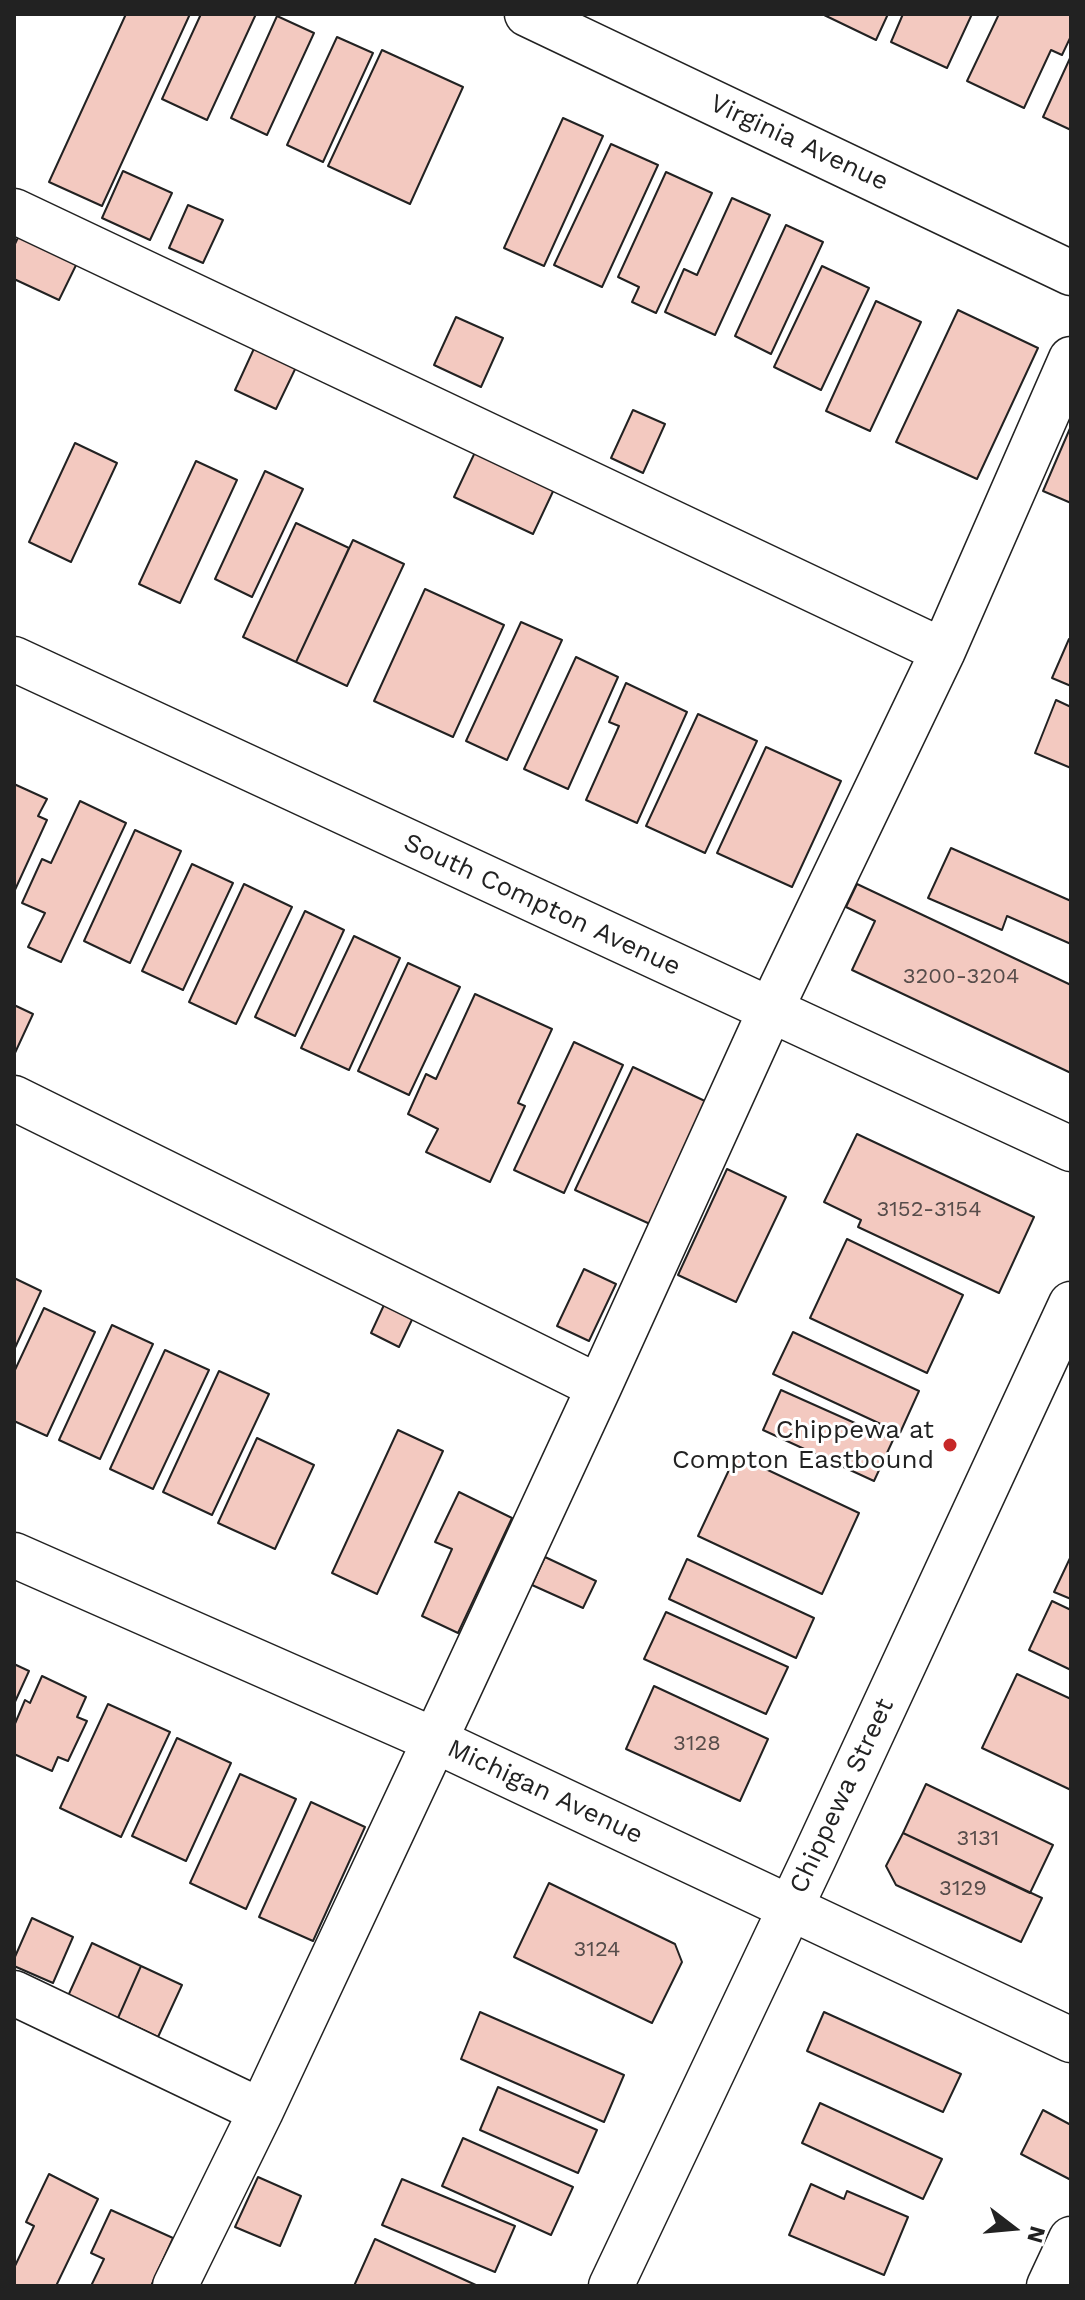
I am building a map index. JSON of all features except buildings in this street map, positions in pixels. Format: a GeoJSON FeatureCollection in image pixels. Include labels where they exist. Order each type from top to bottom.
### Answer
{"type":"FeatureCollection","features":[{"type":"Feature","properties":{"kind":"street","name":"Virginia Avenue"},"geometry":{"type":"LineString","coordinates":[[527,14],[1071,273]]}},
{"type":"Feature","properties":{"kind":"street"},"geometry":{"type":"LineString","coordinates":[[14,211],[943,651]]}},
{"type":"Feature","properties":{"kind":"street"},"geometry":{"type":"LineString","coordinates":[[175,2286],[261,2111],[599,1387],[770,1011],[943,651],[1071,359]]}},
{"type":"Feature","properties":{"kind":"street","name":"South Compton Avenue"},"geometry":{"type":"LineString","coordinates":[[18,671],[1071,1149]]}},
{"type":"Feature","properties":{"kind":"street"},"geometry":{"type":"LineString","coordinates":[[14,1098],[599,1387]]}},
{"type":"Feature","properties":{"kind":"street","name":"Chippewa Street"},"geometry":{"type":"LineString","coordinates":[[611,2286],[1071,1304]]}},
{"type":"Feature","properties":{"kind":"street","name":"Michigan Avenue"},"geometry":{"type":"LineString","coordinates":[[14,1555],[434,1740],[1071,2040]]}},
{"type":"Feature","properties":{"kind":"street"},"geometry":{"type":"LineString","coordinates":[[14,1993],[261,2111]]}},
{"type":"Feature","properties":{"kind":"street"},"geometry":{"type":"LineString","coordinates":[[1049,2286],[1071,2239]]}},
{"type":"Feature","properties":{"kind":"place","name":"Chippewa at Compton Eastbound"},"geometry":{"type":"Point","coordinates":[950,1445]}}]}
